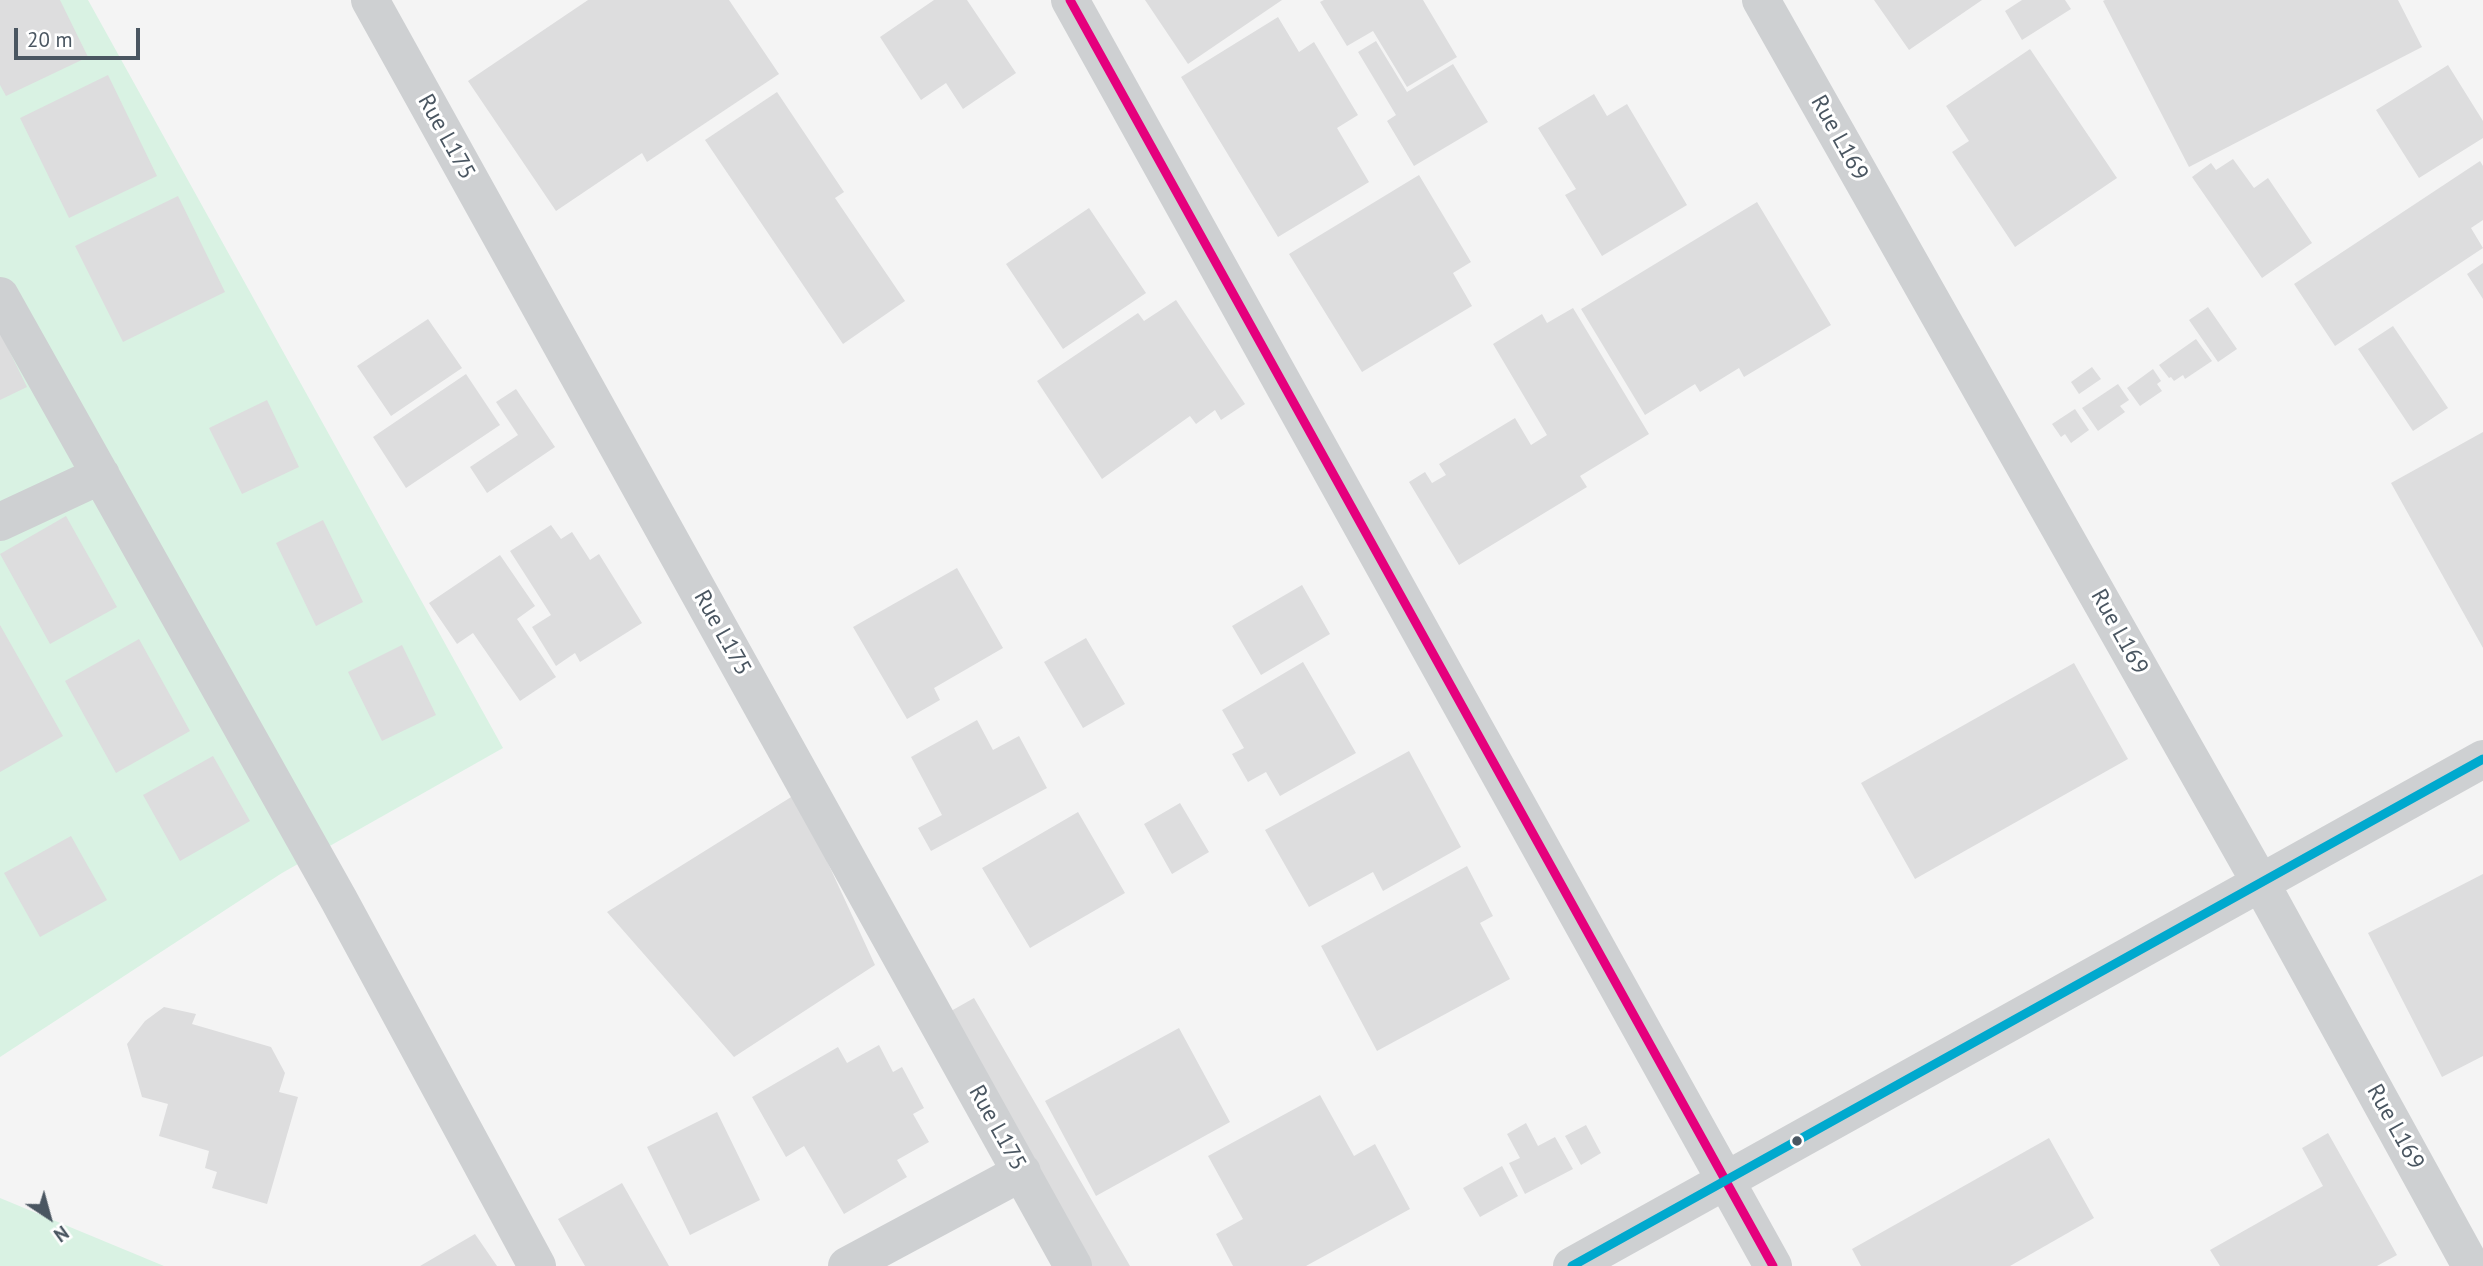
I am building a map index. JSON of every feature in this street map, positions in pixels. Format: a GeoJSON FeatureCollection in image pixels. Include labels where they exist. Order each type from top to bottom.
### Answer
{"type":"FeatureCollection","features":[{"type":"Feature","properties":{"kind":"street","name":"Rue L175"},"geometry":{"type":"LineString","coordinates":[[370,0],[1073,1266]]}},
{"type":"Feature","properties":{"kind":"street"},"geometry":{"type":"LineString","coordinates":[[1070,0],[1773,1266]]}},
{"type":"Feature","properties":{"kind":"street","name":"Rue L169"},"geometry":{"type":"LineString","coordinates":[[1761,0],[2260,883],[2471,1266]]}},
{"type":"Feature","properties":{"kind":"street"},"geometry":{"type":"LineString","coordinates":[[0,296],[326,876],[537,1266]]}},
{"type":"Feature","properties":{"kind":"street"},"geometry":{"type":"LineString","coordinates":[[0,522],[101,475]]}},
{"type":"Feature","properties":{"kind":"street"},"geometry":{"type":"LineString","coordinates":[[1572,1266],[1726,1178],[2483,760]]}},
{"type":"Feature","properties":{"kind":"street"},"geometry":{"type":"LineString","coordinates":[[847,1266],[1022,1172]]}},
{"type":"Feature","properties":{"kind":"green space"},"geometry":{"type":"Polygon","coordinates":[[[0,0],[88,0],[503,748],[282,873],[0,1057],[0,0]]]}},
{"type":"Feature","properties":{"kind":"green space"},"geometry":{"type":"Polygon","coordinates":[[[0,1198],[164,1266],[0,1266],[0,1198]]]}},
{"type":"Feature","properties":{"kind":"building"},"geometry":{"type":"Polygon","coordinates":[[[0,0],[60,0],[88,57],[6,96],[0,85],[0,0]]]}},
{"type":"Feature","properties":{"kind":"building"},"geometry":{"type":"Polygon","coordinates":[[[588,0],[729,0],[779,74],[647,162],[642,153],[556,211],[468,81],[588,0]]]}},
{"type":"Feature","properties":{"kind":"building"},"geometry":{"type":"Polygon","coordinates":[[[934,0],[967,0],[1016,73],[963,109],[946,83],[921,100],[880,37],[934,0]]]}},
{"type":"Feature","properties":{"kind":"building"},"geometry":{"type":"Polygon","coordinates":[[[1145,0],[1282,0],[1188,64],[1145,0]]]}},
{"type":"Feature","properties":{"kind":"building"},"geometry":{"type":"Polygon","coordinates":[[[1423,0],[1457,57],[1407,87],[1373,31],[1347,46],[1320,2],[1423,0]]]}},
{"type":"Feature","properties":{"kind":"building"},"geometry":{"type":"Polygon","coordinates":[[[1874,0],[1982,0],[1909,50],[1874,0]]]}},
{"type":"Feature","properties":{"kind":"building"},"geometry":{"type":"Polygon","coordinates":[[[2022,0],[2065,0],[2071,9],[2022,40],[2005,11],[2022,0]]]}},
{"type":"Feature","properties":{"kind":"building"},"geometry":{"type":"Polygon","coordinates":[[[2398,0],[2422,47],[2189,167],[2103,1],[2398,0]]]}},
{"type":"Feature","properties":{"kind":"building"},"geometry":{"type":"Polygon","coordinates":[[[1278,17],[1299,52],[1314,42],[1358,115],[1337,128],[1369,182],[1278,237],[1181,77],[1278,17]]]}},
{"type":"Feature","properties":{"kind":"building"},"geometry":{"type":"Polygon","coordinates":[[[1376,41],[1407,92],[1453,64],[1488,122],[1414,166],[1387,121],[1396,115],[1358,52],[1376,41]]]}},
{"type":"Feature","properties":{"kind":"building"},"geometry":{"type":"Polygon","coordinates":[[[2030,49],[2117,178],[2015,247],[1952,152],[1969,141],[1946,106],[2030,49]]]}},
{"type":"Feature","properties":{"kind":"building"},"geometry":{"type":"Polygon","coordinates":[[[2448,65],[2483,121],[2483,138],[2419,178],[2376,110],[2448,65]]]}},
{"type":"Feature","properties":{"kind":"building"},"geometry":{"type":"Polygon","coordinates":[[[108,75],[157,176],[69,218],[20,118],[108,75]]]}},
{"type":"Feature","properties":{"kind":"building"},"geometry":{"type":"Polygon","coordinates":[[[777,92],[844,192],[835,198],[905,301],[843,344],[705,140],[777,92]]]}},
{"type":"Feature","properties":{"kind":"building"},"geometry":{"type":"Polygon","coordinates":[[[1594,94],[1607,116],[1627,104],[1687,205],[1602,256],[1565,195],[1576,189],[1538,128],[1594,94]]]}},
{"type":"Feature","properties":{"kind":"building"},"geometry":{"type":"Polygon","coordinates":[[[2233,159],[2254,188],[2268,178],[2312,243],[2262,278],[2192,177],[2211,163],[2216,170],[2233,159]]]}},
{"type":"Feature","properties":{"kind":"building"},"geometry":{"type":"Polygon","coordinates":[[[2480,161],[2483,166],[2483,220],[2471,228],[2483,248],[2335,346],[2294,284],[2480,161]]]}},
{"type":"Feature","properties":{"kind":"building"},"geometry":{"type":"Polygon","coordinates":[[[1419,175],[1471,262],[1453,273],[1472,306],[1362,372],[1289,254],[1419,175]]]}},
{"type":"Feature","properties":{"kind":"building"},"geometry":{"type":"Polygon","coordinates":[[[178,196],[225,292],[123,342],[75,246],[178,196]]]}},
{"type":"Feature","properties":{"kind":"building"},"geometry":{"type":"Polygon","coordinates":[[[1757,202],[1831,325],[1744,377],[1739,368],[1700,392],[1695,384],[1645,415],[1581,309],[1757,202]]]}},
{"type":"Feature","properties":{"kind":"building"},"geometry":{"type":"Polygon","coordinates":[[[1089,208],[1146,293],[1063,349],[1006,264],[1089,208]]]}},
{"type":"Feature","properties":{"kind":"building"},"geometry":{"type":"Polygon","coordinates":[[[2483,263],[2483,299],[2467,274],[2483,263]]]}},
{"type":"Feature","properties":{"kind":"building"},"geometry":{"type":"Polygon","coordinates":[[[1176,300],[1245,404],[1221,420],[1215,410],[1196,424],[1190,416],[1102,479],[1037,381],[1138,313],[1144,321],[1176,300]]]}},
{"type":"Feature","properties":{"kind":"building"},"geometry":{"type":"Polygon","coordinates":[[[2208,307],[2237,349],[2218,362],[2189,320],[2208,307]]]}},
{"type":"Feature","properties":{"kind":"building"},"geometry":{"type":"Polygon","coordinates":[[[1573,308],[1649,434],[1580,476],[1587,487],[1459,565],[1409,482],[1425,472],[1432,483],[1446,475],[1439,464],[1515,418],[1531,445],[1547,435],[1493,344],[1542,314],[1547,323],[1573,308]]]}},
{"type":"Feature","properties":{"kind":"building"},"geometry":{"type":"Polygon","coordinates":[[[428,319],[462,368],[391,416],[357,366],[428,319]]]}},
{"type":"Feature","properties":{"kind":"building"},"geometry":{"type":"Polygon","coordinates":[[[2393,326],[2448,408],[2413,431],[2358,349],[2393,326]]]}},
{"type":"Feature","properties":{"kind":"building"},"geometry":{"type":"Polygon","coordinates":[[[0,332],[27,387],[0,400],[0,332]]]}},
{"type":"Feature","properties":{"kind":"building"},"geometry":{"type":"Polygon","coordinates":[[[2196,339],[2212,361],[2185,379],[2183,375],[2174,381],[2169,378],[2159,365],[2196,339]]]}},
{"type":"Feature","properties":{"kind":"building"},"geometry":{"type":"Polygon","coordinates":[[[2092,367],[2101,379],[2079,394],[2071,382],[2092,367]]]}},
{"type":"Feature","properties":{"kind":"building"},"geometry":{"type":"Polygon","coordinates":[[[2153,369],[2161,381],[2157,384],[2162,391],[2140,406],[2127,388],[2153,369]]]}},
{"type":"Feature","properties":{"kind":"building"},"geometry":{"type":"Polygon","coordinates":[[[466,374],[500,425],[406,488],[373,437],[466,374]]]}},
{"type":"Feature","properties":{"kind":"building"},"geometry":{"type":"Polygon","coordinates":[[[2118,384],[2129,400],[2120,406],[2125,412],[2098,431],[2082,408],[2118,384]]]}},
{"type":"Feature","properties":{"kind":"building"},"geometry":{"type":"Polygon","coordinates":[[[516,389],[555,447],[487,493],[470,467],[518,435],[496,402],[516,389]]]}},
{"type":"Feature","properties":{"kind":"building"},"geometry":{"type":"Polygon","coordinates":[[[267,400],[299,467],[242,494],[209,428],[267,400]]]}},
{"type":"Feature","properties":{"kind":"building"},"geometry":{"type":"Polygon","coordinates":[[[2075,409],[2089,430],[2071,443],[2065,434],[2061,437],[2052,424],[2075,409]]]}},
{"type":"Feature","properties":{"kind":"building"},"geometry":{"type":"Polygon","coordinates":[[[2483,432],[2483,648],[2391,483],[2483,432]]]}},
{"type":"Feature","properties":{"kind":"building"},"geometry":{"type":"Polygon","coordinates":[[[66,516],[117,607],[50,644],[0,554],[66,516]]]}},
{"type":"Feature","properties":{"kind":"building"},"geometry":{"type":"Polygon","coordinates":[[[323,520],[363,602],[316,626],[276,543],[323,520]]]}},
{"type":"Feature","properties":{"kind":"building"},"geometry":{"type":"Polygon","coordinates":[[[551,525],[561,539],[572,532],[590,560],[599,554],[642,623],[580,662],[575,653],[556,666],[532,627],[551,615],[510,551],[551,525]]]}},
{"type":"Feature","properties":{"kind":"building"},"geometry":{"type":"Polygon","coordinates":[[[500,555],[535,606],[517,619],[556,677],[520,701],[473,633],[457,644],[429,603],[500,555]]]}},
{"type":"Feature","properties":{"kind":"building"},"geometry":{"type":"Polygon","coordinates":[[[957,568],[1003,648],[934,688],[940,700],[907,719],[853,627],[957,568]]]}},
{"type":"Feature","properties":{"kind":"building"},"geometry":{"type":"Polygon","coordinates":[[[1302,585],[1330,634],[1261,675],[1232,626],[1302,585]]]}},
{"type":"Feature","properties":{"kind":"building"},"geometry":{"type":"Polygon","coordinates":[[[0,625],[63,736],[0,772],[0,625]]]}},
{"type":"Feature","properties":{"kind":"building"},"geometry":{"type":"Polygon","coordinates":[[[1086,638],[1125,704],[1083,728],[1044,662],[1086,638]]]}},
{"type":"Feature","properties":{"kind":"building"},"geometry":{"type":"Polygon","coordinates":[[[139,639],[190,731],[116,773],[65,681],[139,639]]]}},
{"type":"Feature","properties":{"kind":"building"},"geometry":{"type":"Polygon","coordinates":[[[402,645],[436,715],[382,741],[348,672],[402,645]]]}},
{"type":"Feature","properties":{"kind":"building"},"geometry":{"type":"Polygon","coordinates":[[[1303,662],[1356,753],[1280,796],[1266,772],[1248,782],[1232,754],[1244,748],[1222,710],[1303,662]]]}},
{"type":"Feature","properties":{"kind":"building"},"geometry":{"type":"Polygon","coordinates":[[[2074,663],[2128,759],[1915,879],[1861,783],[2074,663]]]}},
{"type":"Feature","properties":{"kind":"building"},"geometry":{"type":"Polygon","coordinates":[[[977,720],[993,750],[1019,736],[1047,788],[931,851],[918,828],[942,815],[911,757],[977,720]]]}},
{"type":"Feature","properties":{"kind":"building"},"geometry":{"type":"Polygon","coordinates":[[[1409,751],[1461,847],[1383,891],[1373,872],[1309,907],[1265,830],[1409,751]]]}},
{"type":"Feature","properties":{"kind":"building"},"geometry":{"type":"Polygon","coordinates":[[[213,756],[250,821],[180,861],[143,795],[213,756]]]}},
{"type":"Feature","properties":{"kind":"building"},"geometry":{"type":"Polygon","coordinates":[[[796,794],[875,965],[734,1057],[607,912],[796,794]]]}},
{"type":"Feature","properties":{"kind":"building"},"geometry":{"type":"Polygon","coordinates":[[[1180,803],[1209,852],[1172,874],[1144,824],[1180,803]]]}},
{"type":"Feature","properties":{"kind":"building"},"geometry":{"type":"Polygon","coordinates":[[[1078,812],[1125,893],[1030,948],[982,868],[1078,812]]]}},
{"type":"Feature","properties":{"kind":"building"},"geometry":{"type":"Polygon","coordinates":[[[71,836],[107,900],[40,937],[4,873],[71,836]]]}},
{"type":"Feature","properties":{"kind":"building"},"geometry":{"type":"Polygon","coordinates":[[[1467,866],[1493,916],[1480,923],[1510,979],[1377,1051],[1321,946],[1467,866]]]}},
{"type":"Feature","properties":{"kind":"building"},"geometry":{"type":"Polygon","coordinates":[[[2483,874],[2483,1056],[2442,1077],[2368,933],[2483,874]]]}},
{"type":"Feature","properties":{"kind":"building"},"geometry":{"type":"Polygon","coordinates":[[[974,998],[1130,1266],[1090,1266],[944,1015],[974,998]]]}},
{"type":"Feature","properties":{"kind":"building"},"geometry":{"type":"Polygon","coordinates":[[[164,1007],[196,1014],[192,1024],[271,1047],[285,1073],[279,1092],[298,1097],[267,1204],[212,1188],[217,1172],[205,1168],[209,1151],[159,1136],[168,1104],[142,1097],[127,1044],[145,1021],[164,1007]]]}},
{"type":"Feature","properties":{"kind":"building"},"geometry":{"type":"Polygon","coordinates":[[[1179,1028],[1230,1122],[1096,1196],[1045,1101],[1179,1028]]]}},
{"type":"Feature","properties":{"kind":"building"},"geometry":{"type":"Polygon","coordinates":[[[879,1045],[893,1072],[902,1067],[924,1108],[913,1114],[929,1142],[897,1160],[907,1177],[844,1214],[804,1146],[786,1157],[752,1097],[838,1047],[847,1063],[879,1045]]]}},
{"type":"Feature","properties":{"kind":"building"},"geometry":{"type":"Polygon","coordinates":[[[1320,1095],[1354,1156],[1375,1144],[1410,1209],[1306,1266],[1233,1266],[1216,1234],[1243,1219],[1208,1156],[1320,1095]]]}},
{"type":"Feature","properties":{"kind":"building"},"geometry":{"type":"Polygon","coordinates":[[[717,1112],[760,1200],[690,1235],[647,1147],[717,1112]]]}},
{"type":"Feature","properties":{"kind":"building"},"geometry":{"type":"Polygon","coordinates":[[[1526,1123],[1538,1146],[1555,1137],[1573,1169],[1525,1194],[1509,1163],[1520,1158],[1507,1134],[1526,1123]]]}},
{"type":"Feature","properties":{"kind":"building"},"geometry":{"type":"Polygon","coordinates":[[[1586,1125],[1601,1153],[1581,1165],[1565,1136],[1586,1125]]]}},
{"type":"Feature","properties":{"kind":"building"},"geometry":{"type":"Polygon","coordinates":[[[2328,1133],[2397,1255],[2377,1266],[2220,1266],[2210,1250],[2323,1186],[2302,1148],[2328,1133]]]}},
{"type":"Feature","properties":{"kind":"building"},"geometry":{"type":"Polygon","coordinates":[[[2049,1138],[2094,1218],[2010,1266],[1861,1266],[1852,1249],[2049,1138]]]}},
{"type":"Feature","properties":{"kind":"building"},"geometry":{"type":"Polygon","coordinates":[[[1502,1166],[1518,1196],[1480,1217],[1463,1188],[1502,1166]]]}},
{"type":"Feature","properties":{"kind":"building"},"geometry":{"type":"Polygon","coordinates":[[[622,1183],[669,1266],[585,1266],[558,1219],[622,1183]]]}},
{"type":"Feature","properties":{"kind":"building"},"geometry":{"type":"Polygon","coordinates":[[[475,1234],[497,1266],[420,1266],[475,1234]]]}},
{"type":"Feature","properties":{"kind":"transit line"},"geometry":{"type":"LineString","coordinates":[[1070,0],[1773,1266]]}},
{"type":"Feature","properties":{"kind":"transit line"},"geometry":{"type":"LineString","coordinates":[[1572,1266],[2483,759]]}}]}
